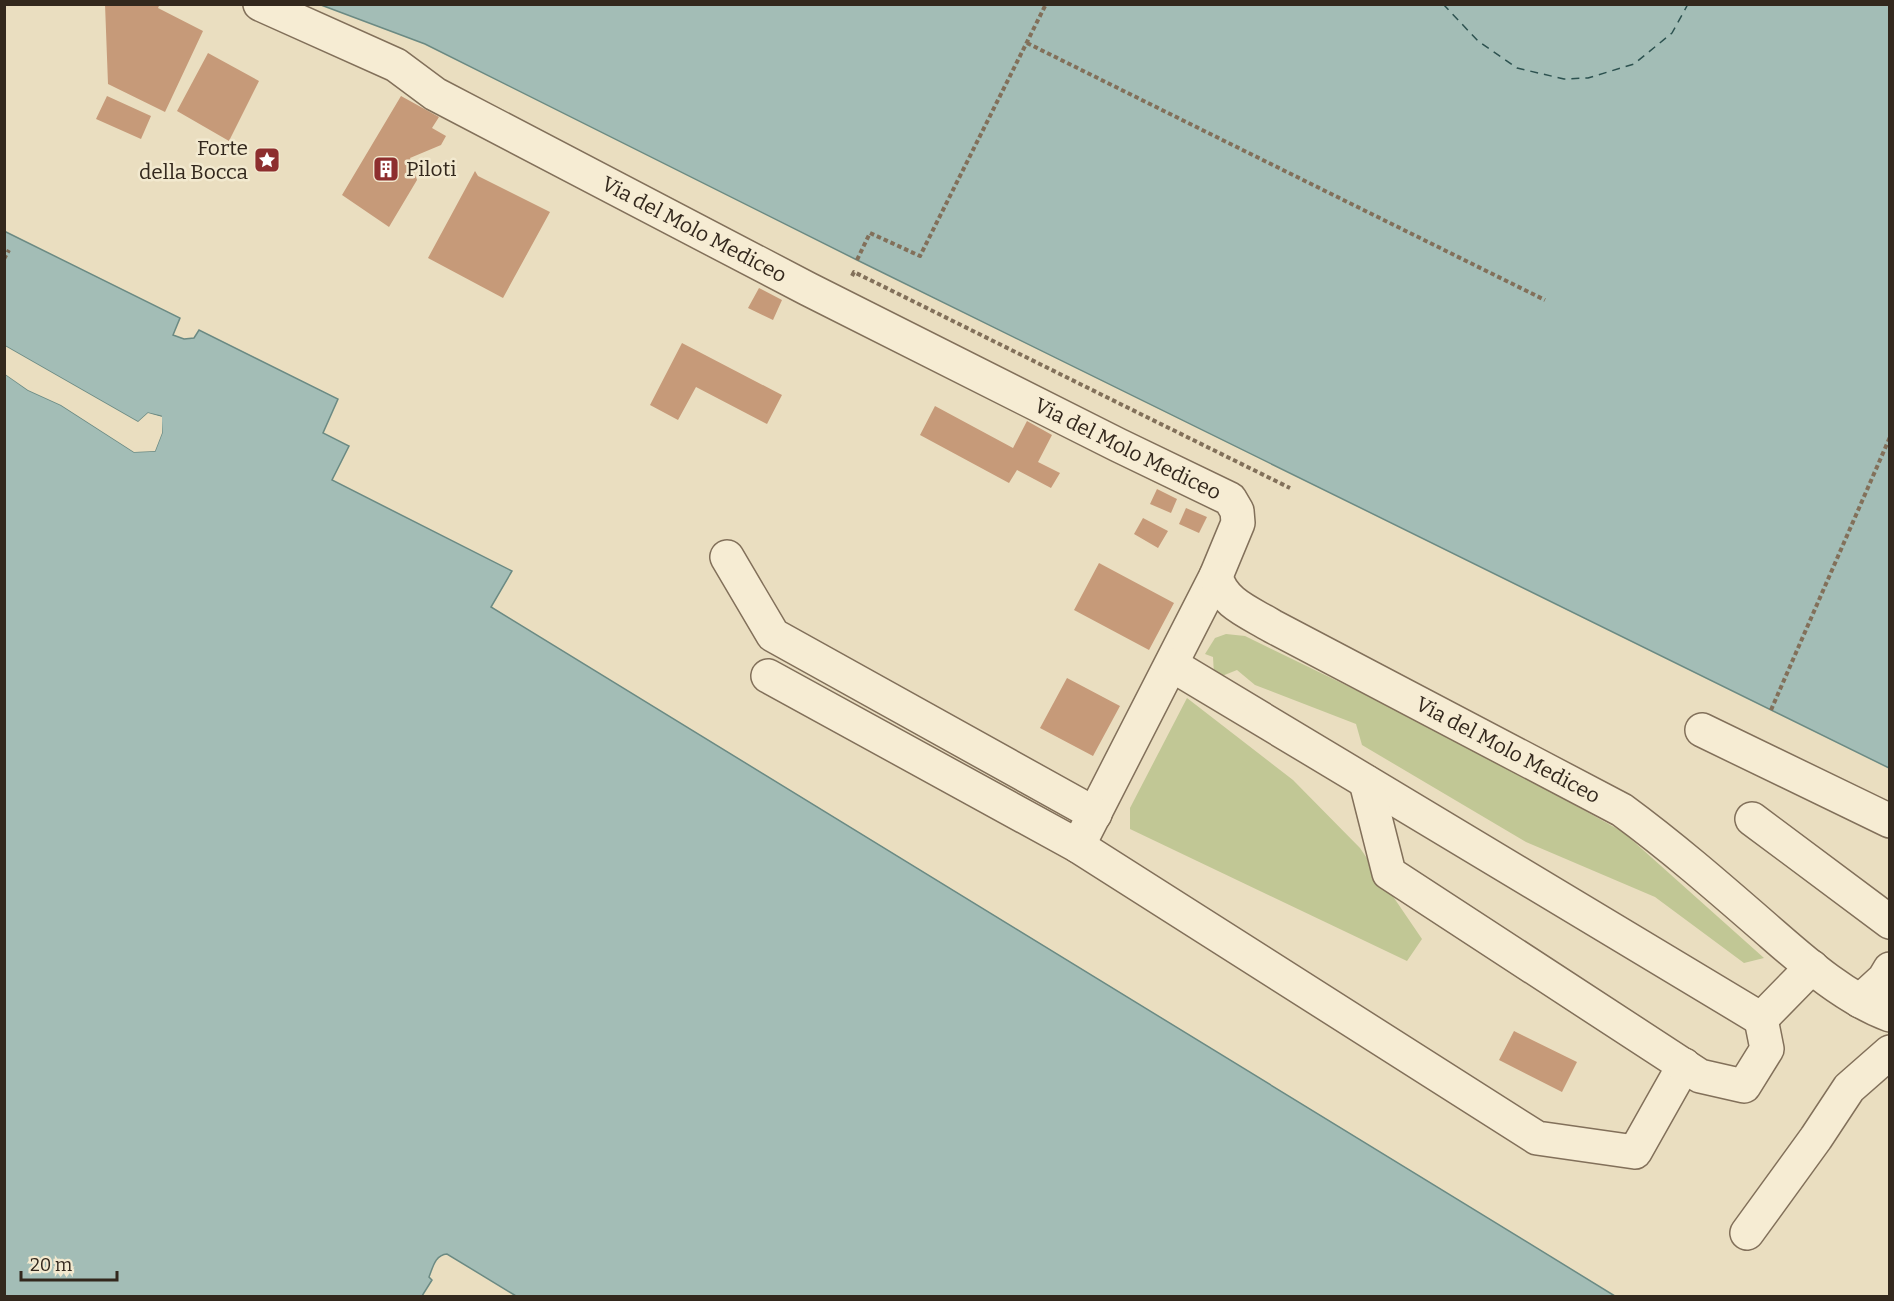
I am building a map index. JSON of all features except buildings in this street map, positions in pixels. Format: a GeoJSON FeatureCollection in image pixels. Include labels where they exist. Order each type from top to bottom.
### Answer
{"type":"FeatureCollection","features":[{"type":"Feature","properties":{"kind":"street","name":"Via del Molo Mediceo"},"geometry":{"type":"LineString","coordinates":[[260,4],[396,64],[435,94],[808,289],[1230,499],[1237,511],[1238,523],[1216,576],[1226,598],[1272,626],[1622,810],[1651,831],[1812,968],[1860,1001],[1890,1015]]}},
{"type":"Feature","properties":{"kind":"street"},"geometry":{"type":"LineString","coordinates":[[727,557],[772,635],[1095,814]]}},
{"type":"Feature","properties":{"kind":"street"},"geometry":{"type":"LineString","coordinates":[[1078,846],[1216,576]]}},
{"type":"Feature","properties":{"kind":"street"},"geometry":{"type":"LineString","coordinates":[[1172,665],[1761,1019],[1767,1049],[1744,1086],[1700,1076],[1389,873],[1366,782]]}},
{"type":"Feature","properties":{"kind":"street"},"geometry":{"type":"LineString","coordinates":[[768,676],[1078,846],[1537,1138],[1635,1152],[1684,1065]]}},
{"type":"Feature","properties":{"kind":"street"},"geometry":{"type":"LineString","coordinates":[[1702,730],[1890,821]]}},
{"type":"Feature","properties":{"kind":"street"},"geometry":{"type":"LineString","coordinates":[[1752,819],[1890,921]]}},
{"type":"Feature","properties":{"kind":"street"},"geometry":{"type":"LineString","coordinates":[[1761,1019],[1812,968]]}},
{"type":"Feature","properties":{"kind":"street"},"geometry":{"type":"LineString","coordinates":[[1860,1001],[1884,979],[1890,969]]}},
{"type":"Feature","properties":{"kind":"street"},"geometry":{"type":"LineString","coordinates":[[1747,1233],[1849,1088],[1890,1052]]}},
{"type":"Feature","properties":{"kind":"path"},"geometry":{"type":"LineString","coordinates":[[857,260],[870,233],[920,256],[1046,4]]}},
{"type":"Feature","properties":{"kind":"path"},"geometry":{"type":"LineString","coordinates":[[1027,43],[1545,300]]}},
{"type":"Feature","properties":{"kind":"path"},"geometry":{"type":"LineString","coordinates":[[4,260],[9,250]]}},
{"type":"Feature","properties":{"kind":"path"},"geometry":{"type":"LineString","coordinates":[[848,283],[854,272],[1290,488]]}},
{"type":"Feature","properties":{"kind":"path"},"geometry":{"type":"LineString","coordinates":[[1771,710],[1890,437]]}},
{"type":"Feature","properties":{"kind":"green space"},"geometry":{"type":"Polygon","coordinates":[[[1226,634],[1245,636],[1360,692],[1526,778],[1623,832],[1764,958],[1744,963],[1655,897],[1526,842],[1362,745],[1356,724],[1255,685],[1237,670],[1222,676],[1214,675],[1213,657],[1205,654],[1215,638],[1226,634]]]}},
{"type":"Feature","properties":{"kind":"green space"},"geometry":{"type":"Polygon","coordinates":[[[1187,698],[1293,780],[1360,848],[1422,939],[1407,961],[1130,829],[1130,808],[1187,698]]]}},
{"type":"Feature","properties":{"kind":"water"},"geometry":{"type":"Polygon","coordinates":[[[321,5],[1889,5],[1889,768],[857,260],[425,44],[321,5]]]}},
{"type":"Feature","properties":{"kind":"water"},"geometry":{"type":"Polygon","coordinates":[[[4,231],[180,318],[173,335],[184,339],[194,338],[199,330],[338,399],[323,433],[349,446],[332,480],[512,571],[491,607],[1615,1296],[516,1296],[447,1254],[435,1262],[429,1277],[432,1280],[422,1296],[5,1296],[5,374],[28,390],[61,405],[134,452],[155,451],[162,433],[161,416],[148,413],[138,422],[5,346],[4,231]]]}},
{"type":"Feature","properties":{"kind":"pier"},"geometry":{"type":"Polygon","coordinates":[[[5,346],[138,422],[148,413],[162,417],[162,433],[155,451],[134,452],[61,405],[28,390],[4,371],[30,387],[62,402],[135,449],[153,448],[159,432],[159,419],[149,417],[137,425],[4,349],[5,346]]]}},
{"type":"Feature","properties":{"kind":"ferry route"},"geometry":{"type":"LineString","coordinates":[[1443,4],[1478,41],[1517,68],[1564,79],[1588,78],[1634,64],[1672,33],[1688,4]]}},
{"type":"Feature","properties":{"kind":"place","name":"Forte della Bocca"},"geometry":{"type":"Point","coordinates":[267,160]}},
{"type":"Feature","properties":{"kind":"place","name":"Piloti"},"geometry":{"type":"Point","coordinates":[386,169]}}]}
